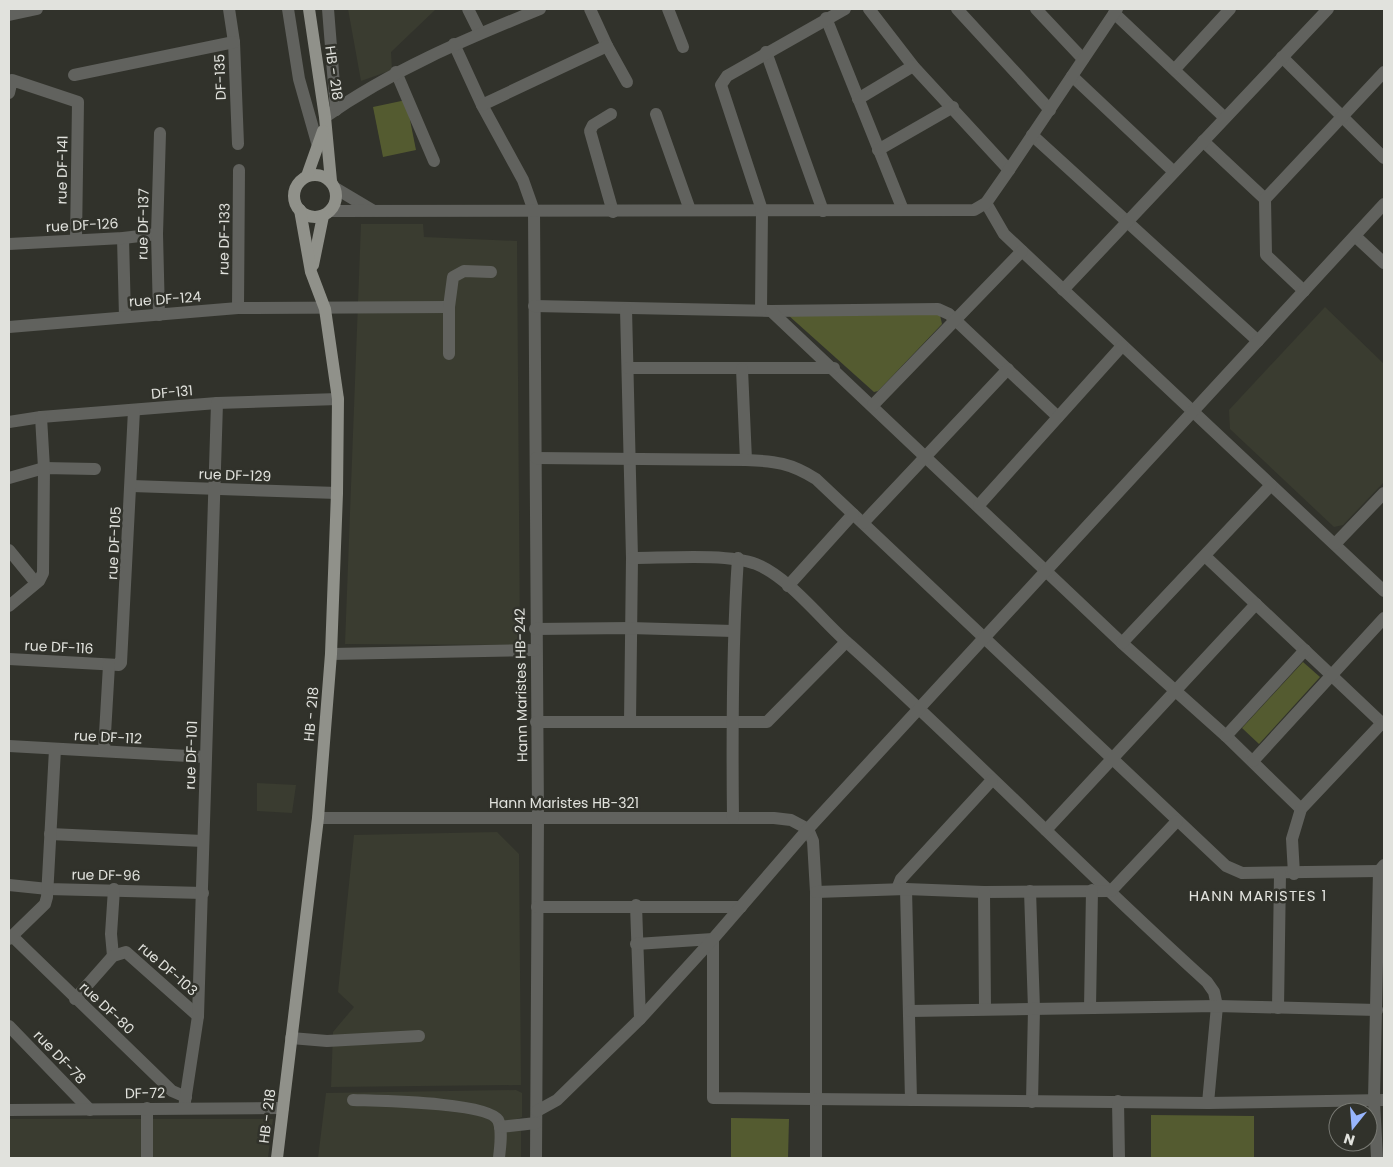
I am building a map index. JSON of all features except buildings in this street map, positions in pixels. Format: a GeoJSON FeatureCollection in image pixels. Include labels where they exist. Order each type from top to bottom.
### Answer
{"type":"FeatureCollection","features":[{"type":"Feature","properties":{"kind":"main road","name":"HB - 218"},"geometry":{"type":"LineString","coordinates":[[309,9],[333,185]]}},
{"type":"Feature","properties":{"kind":"main road","name":"HB - 218"},"geometry":{"type":"LineString","coordinates":[[308,176],[324,122]]}},
{"type":"Feature","properties":{"kind":"main road"},"geometry":{"type":"LineString","coordinates":[[312,272],[326,213],[335,204],[333,185],[316,175],[300,180],[294,196],[300,210],[307,215],[326,213]]}},
{"type":"Feature","properties":{"kind":"main road","name":"HB - 218"},"geometry":{"type":"LineString","coordinates":[[276,1158],[318,818],[331,654],[337,493],[338,399],[325,308],[312,272],[300,210]]}},
{"type":"Feature","properties":{"kind":"street"},"geometry":{"type":"LineString","coordinates":[[9,15],[37,9]]}},
{"type":"Feature","properties":{"kind":"street","name":"DF-135"},"geometry":{"type":"LineString","coordinates":[[229,9],[234,42],[238,144]]}},
{"type":"Feature","properties":{"kind":"street"},"geometry":{"type":"LineString","coordinates":[[288,9],[299,79],[318,146]]}},
{"type":"Feature","properties":{"kind":"street"},"geometry":{"type":"LineString","coordinates":[[328,9],[336,110]]}},
{"type":"Feature","properties":{"kind":"street"},"geometry":{"type":"LineString","coordinates":[[468,9],[480,34]]}},
{"type":"Feature","properties":{"kind":"street"},"geometry":{"type":"LineString","coordinates":[[324,122],[336,110],[396,72],[454,44],[540,9]]}},
{"type":"Feature","properties":{"kind":"street"},"geometry":{"type":"LineString","coordinates":[[590,9],[606,46],[627,82]]}},
{"type":"Feature","properties":{"kind":"street"},"geometry":{"type":"LineString","coordinates":[[668,9],[683,47]]}},
{"type":"Feature","properties":{"kind":"street"},"geometry":{"type":"LineString","coordinates":[[844,9],[726,76],[721,85],[762,210],[766,310],[874,405],[1122,643],[1253,761],[1301,809]]}},
{"type":"Feature","properties":{"kind":"street"},"geometry":{"type":"LineString","coordinates":[[869,9],[913,66],[1010,170]]}},
{"type":"Feature","properties":{"kind":"street"},"geometry":{"type":"LineString","coordinates":[[957,9],[1050,110]]}},
{"type":"Feature","properties":{"kind":"street"},"geometry":{"type":"LineString","coordinates":[[1036,9],[1083,60]]}},
{"type":"Feature","properties":{"kind":"street"},"geometry":{"type":"LineString","coordinates":[[1175,69],[1230,9]]}},
{"type":"Feature","properties":{"kind":"street"},"geometry":{"type":"LineString","coordinates":[[1063,290],[1328,9]]}},
{"type":"Feature","properties":{"kind":"street"},"geometry":{"type":"LineString","coordinates":[[326,213],[372,210],[613,212],[903,210],[968,212],[986,203],[1116,11],[1225,118]]}},
{"type":"Feature","properties":{"kind":"street"},"geometry":{"type":"LineString","coordinates":[[826,18],[903,210]]}},
{"type":"Feature","properties":{"kind":"street"},"geometry":{"type":"LineString","coordinates":[[74,75],[234,42]]}},
{"type":"Feature","properties":{"kind":"street"},"geometry":{"type":"LineString","coordinates":[[454,44],[482,105],[522,180],[534,211]]}},
{"type":"Feature","properties":{"kind":"street"},"geometry":{"type":"LineString","coordinates":[[482,105],[606,46]]}},
{"type":"Feature","properties":{"kind":"street"},"geometry":{"type":"LineString","coordinates":[[766,52],[823,211]]}},
{"type":"Feature","properties":{"kind":"street"},"geometry":{"type":"LineString","coordinates":[[1282,57],[1384,158]]}},
{"type":"Feature","properties":{"kind":"street"},"geometry":{"type":"LineString","coordinates":[[858,99],[913,66]]}},
{"type":"Feature","properties":{"kind":"street"},"geometry":{"type":"LineString","coordinates":[[396,72],[434,161]]}},
{"type":"Feature","properties":{"kind":"street"},"geometry":{"type":"LineString","coordinates":[[1304,291],[1266,255],[1265,199],[1384,72]]}},
{"type":"Feature","properties":{"kind":"street"},"geometry":{"type":"LineString","coordinates":[[1072,76],[1174,172]]}},
{"type":"Feature","properties":{"kind":"street"},"geometry":{"type":"LineString","coordinates":[[9,93],[10,80]]}},
{"type":"Feature","properties":{"kind":"street","name":"rue DF-141"},"geometry":{"type":"LineString","coordinates":[[10,80],[78,102],[76,239]]}},
{"type":"Feature","properties":{"kind":"street"},"geometry":{"type":"LineString","coordinates":[[878,150],[953,107]]}},
{"type":"Feature","properties":{"kind":"street"},"geometry":{"type":"LineString","coordinates":[[611,114],[593,124],[590,131],[613,212]]}},
{"type":"Feature","properties":{"kind":"street"},"geometry":{"type":"LineString","coordinates":[[656,114],[690,210]]}},
{"type":"Feature","properties":{"kind":"street","name":"rue DF-137"},"geometry":{"type":"LineString","coordinates":[[159,315],[157,234],[160,133]]}},
{"type":"Feature","properties":{"kind":"street"},"geometry":{"type":"LineString","coordinates":[[1032,135],[1128,220],[1258,341]]}},
{"type":"Feature","properties":{"kind":"street"},"geometry":{"type":"LineString","coordinates":[[1203,141],[1265,199]]}},
{"type":"Feature","properties":{"kind":"street","name":"rue DF-133"},"geometry":{"type":"LineString","coordinates":[[238,308],[240,170]]}},
{"type":"Feature","properties":{"kind":"street"},"geometry":{"type":"LineString","coordinates":[[333,185],[372,210]]}},
{"type":"Feature","properties":{"kind":"street"},"geometry":{"type":"LineString","coordinates":[[986,203],[999,227],[1022,251],[1384,590]]}},
{"type":"Feature","properties":{"kind":"street"},"geometry":{"type":"LineString","coordinates":[[500,1126],[536,1117],[557,1100],[640,1019],[713,939],[808,828],[1384,204]]}},
{"type":"Feature","properties":{"kind":"street","name":"Hann Maristes HB-242"},"geometry":{"type":"LineString","coordinates":[[534,211],[538,818],[536,1158]]}},
{"type":"Feature","properties":{"kind":"street","name":"rue DF-126"},"geometry":{"type":"LineString","coordinates":[[9,244],[123,238],[157,234]]}},
{"type":"Feature","properties":{"kind":"street"},"geometry":{"type":"LineString","coordinates":[[1355,236],[1384,263]]}},
{"type":"Feature","properties":{"kind":"street"},"geometry":{"type":"LineString","coordinates":[[123,238],[125,317]]}},
{"type":"Feature","properties":{"kind":"street"},"geometry":{"type":"LineString","coordinates":[[874,405],[1022,251]]}},
{"type":"Feature","properties":{"kind":"street"},"geometry":{"type":"LineString","coordinates":[[449,354],[451,281],[456,274],[464,271],[491,272]]}},
{"type":"Feature","properties":{"kind":"street"},"geometry":{"type":"LineString","coordinates":[[534,306],[626,309],[930,308],[944,310],[1058,416]]}},
{"type":"Feature","properties":{"kind":"street","name":"rue DF-124"},"geometry":{"type":"LineString","coordinates":[[9,327],[238,308],[449,307]]}},
{"type":"Feature","properties":{"kind":"street"},"geometry":{"type":"LineString","coordinates":[[626,309],[632,558],[630,722]]}},
{"type":"Feature","properties":{"kind":"street"},"geometry":{"type":"LineString","coordinates":[[979,505],[1122,346]]}},
{"type":"Feature","properties":{"kind":"street"},"geometry":{"type":"LineString","coordinates":[[628,368],[834,368]]}},
{"type":"Feature","properties":{"kind":"street"},"geometry":{"type":"LineString","coordinates":[[742,369],[746,460]]}},
{"type":"Feature","properties":{"kind":"street"},"geometry":{"type":"LineString","coordinates":[[863,523],[1008,369]]}},
{"type":"Feature","properties":{"kind":"street","name":"DF-131"},"geometry":{"type":"LineString","coordinates":[[9,422],[41,417],[217,403],[338,399]]}},
{"type":"Feature","properties":{"kind":"street","name":"rue DF-101"},"geometry":{"type":"LineString","coordinates":[[185,1102],[198,1016],[216,489],[217,403]]}},
{"type":"Feature","properties":{"kind":"street","name":"rue DF-105"},"geometry":{"type":"LineString","coordinates":[[108,665],[119,665],[122,659],[132,486],[134,410]]}},
{"type":"Feature","properties":{"kind":"street"},"geometry":{"type":"LineString","coordinates":[[9,606],[39,581],[44,468],[41,417]]}},
{"type":"Feature","properties":{"kind":"street"},"geometry":{"type":"LineString","coordinates":[[536,458],[746,460],[778,462],[800,469],[816,479],[985,637],[1218,860],[1234,871],[1242,873],[1294,874],[1382,868],[1377,1010],[1379,1100],[1377,1158]]}},
{"type":"Feature","properties":{"kind":"street"},"geometry":{"type":"LineString","coordinates":[[9,478],[44,468],[95,469]]}},
{"type":"Feature","properties":{"kind":"street"},"geometry":{"type":"LineString","coordinates":[[1122,643],[1271,485]]}},
{"type":"Feature","properties":{"kind":"street","name":"rue DF-129"},"geometry":{"type":"LineString","coordinates":[[132,486],[337,493]]}},
{"type":"Feature","properties":{"kind":"street"},"geometry":{"type":"LineString","coordinates":[[1334,544],[1384,493]]}},
{"type":"Feature","properties":{"kind":"street"},"geometry":{"type":"LineString","coordinates":[[788,586],[852,514]]}},
{"type":"Feature","properties":{"kind":"street"},"geometry":{"type":"LineString","coordinates":[[9,550],[39,581]]}},
{"type":"Feature","properties":{"kind":"street"},"geometry":{"type":"LineString","coordinates":[[1205,556],[1383,724],[1301,809],[1292,839],[1294,874]]}},
{"type":"Feature","properties":{"kind":"street"},"geometry":{"type":"LineString","coordinates":[[632,558],[738,558],[757,564],[788,586],[846,642],[920,708],[992,780],[1207,982],[1214,992],[1217,1006],[1208,1104]]}},
{"type":"Feature","properties":{"kind":"street"},"geometry":{"type":"LineString","coordinates":[[733,818],[733,631],[738,558]]}},
{"type":"Feature","properties":{"kind":"street"},"geometry":{"type":"LineString","coordinates":[[1046,830],[1256,604]]}},
{"type":"Feature","properties":{"kind":"street"},"geometry":{"type":"LineString","coordinates":[[1253,761],[1384,618]]}},
{"type":"Feature","properties":{"kind":"street"},"geometry":{"type":"LineString","coordinates":[[536,630],[630,628],[733,631]]}},
{"type":"Feature","properties":{"kind":"street"},"geometry":{"type":"LineString","coordinates":[[536,722],[767,722],[846,642]]}},
{"type":"Feature","properties":{"kind":"street"},"geometry":{"type":"LineString","coordinates":[[331,654],[536,650]]}},
{"type":"Feature","properties":{"kind":"street"},"geometry":{"type":"LineString","coordinates":[[1226,736],[1304,650]]}},
{"type":"Feature","properties":{"kind":"street","name":"rue DF-116"},"geometry":{"type":"LineString","coordinates":[[9,659],[108,665]]}},
{"type":"Feature","properties":{"kind":"street"},"geometry":{"type":"LineString","coordinates":[[104,751],[108,665]]}},
{"type":"Feature","properties":{"kind":"street","name":"rue DF-112"},"geometry":{"type":"LineString","coordinates":[[9,746],[206,757]]}},
{"type":"Feature","properties":{"kind":"street"},"geometry":{"type":"LineString","coordinates":[[10,938],[47,895],[55,749]]}},
{"type":"Feature","properties":{"kind":"street"},"geometry":{"type":"LineString","coordinates":[[911,1100],[910,1010],[900,879],[992,780]]}},
{"type":"Feature","properties":{"kind":"street","name":"Hann Maristes HB-321"},"geometry":{"type":"LineString","coordinates":[[318,818],[733,818],[791,820],[808,828]]}},
{"type":"Feature","properties":{"kind":"street"},"geometry":{"type":"LineString","coordinates":[[816,892],[901,889],[984,892],[1111,891],[1177,821]]}},
{"type":"Feature","properties":{"kind":"street"},"geometry":{"type":"LineString","coordinates":[[808,828],[813,841],[816,892],[816,1158]]}},
{"type":"Feature","properties":{"kind":"street"},"geometry":{"type":"LineString","coordinates":[[50,834],[203,840]]}},
{"type":"Feature","properties":{"kind":"street"},"geometry":{"type":"LineString","coordinates":[[1278,1008],[1280,874]]}},
{"type":"Feature","properties":{"kind":"street","name":"rue DF-96"},"geometry":{"type":"LineString","coordinates":[[9,884],[47,895],[114,889],[203,893]]}},
{"type":"Feature","properties":{"kind":"street"},"geometry":{"type":"LineString","coordinates":[[75,999],[114,956],[112,934],[114,889]]}},
{"type":"Feature","properties":{"kind":"street"},"geometry":{"type":"LineString","coordinates":[[1090,1008],[1092,890]]}},
{"type":"Feature","properties":{"kind":"street"},"geometry":{"type":"LineString","coordinates":[[1030,891],[1034,1009],[1032,1102]]}},
{"type":"Feature","properties":{"kind":"street"},"geometry":{"type":"LineString","coordinates":[[984,892],[986,1009]]}},
{"type":"Feature","properties":{"kind":"street"},"geometry":{"type":"LineString","coordinates":[[537,907],[636,905],[741,907]]}},
{"type":"Feature","properties":{"kind":"street"},"geometry":{"type":"LineString","coordinates":[[636,905],[640,1019]]}},
{"type":"Feature","properties":{"kind":"street","name":"rue DF-80"},"geometry":{"type":"LineString","coordinates":[[10,938],[185,1102]]}},
{"type":"Feature","properties":{"kind":"street"},"geometry":{"type":"LineString","coordinates":[[713,939],[713,1098],[1032,1102],[1118,1101],[1208,1104],[1379,1100]]}},
{"type":"Feature","properties":{"kind":"street"},"geometry":{"type":"LineString","coordinates":[[636,944],[713,939]]}},
{"type":"Feature","properties":{"kind":"street","name":"rue DF-103"},"geometry":{"type":"LineString","coordinates":[[114,956],[122,952],[131,954],[198,1016]]}},
{"type":"Feature","properties":{"kind":"street"},"geometry":{"type":"LineString","coordinates":[[910,1010],[1217,1006],[1377,1010]]}},
{"type":"Feature","properties":{"kind":"street","name":"rue DF-78"},"geometry":{"type":"LineString","coordinates":[[9,1026],[90,1110]]}},
{"type":"Feature","properties":{"kind":"street"},"geometry":{"type":"LineString","coordinates":[[291,1038],[327,1041],[419,1036]]}},
{"type":"Feature","properties":{"kind":"street"},"geometry":{"type":"LineString","coordinates":[[353,1100],[472,1108],[492,1114],[497,1118],[500,1126],[499,1158]]}},
{"type":"Feature","properties":{"kind":"street"},"geometry":{"type":"LineString","coordinates":[[1118,1101],[1119,1158]]}},
{"type":"Feature","properties":{"kind":"street","name":"DF-72"},"geometry":{"type":"LineString","coordinates":[[9,1110],[147,1108],[185,1102],[283,1108]]}},
{"type":"Feature","properties":{"kind":"street"},"geometry":{"type":"LineString","coordinates":[[147,1108],[147,1158]]}},
{"type":"Feature","properties":{"kind":"shaded area"},"geometry":{"type":"Polygon","coordinates":[[[348,9],[436,9],[391,52],[392,70],[361,81],[348,9]]]}},
{"type":"Feature","properties":{"kind":"shaded area"},"geometry":{"type":"Polygon","coordinates":[[[361,224],[423,224],[424,237],[517,241],[520,645],[345,644],[361,224]]]}},
{"type":"Feature","properties":{"kind":"shaded area"},"geometry":{"type":"Polygon","coordinates":[[[1325,307],[1384,364],[1384,482],[1343,525],[1334,527],[1230,429],[1229,410],[1325,307]]]}},
{"type":"Feature","properties":{"kind":"shaded area"},"geometry":{"type":"Polygon","coordinates":[[[257,783],[296,785],[292,813],[257,811],[257,783]]]}},
{"type":"Feature","properties":{"kind":"shaded area"},"geometry":{"type":"Polygon","coordinates":[[[497,832],[519,854],[521,1085],[331,1087],[333,1032],[354,1007],[338,992],[354,835],[497,832]]]}},
{"type":"Feature","properties":{"kind":"shaded area"},"geometry":{"type":"Polygon","coordinates":[[[516,1090],[522,1093],[522,1117],[517,1119],[517,1129],[521,1131],[521,1158],[318,1158],[326,1093],[516,1090]]]}},
{"type":"Feature","properties":{"kind":"shaded area"},"geometry":{"type":"Polygon","coordinates":[[[9,1119],[273,1119],[268,1158],[9,1158],[9,1119]]]}},
{"type":"Feature","properties":{"kind":"green space"},"geometry":{"type":"Polygon","coordinates":[[[406,100],[416,150],[383,157],[373,107],[406,100]]]}},
{"type":"Feature","properties":{"kind":"green space"},"geometry":{"type":"Polygon","coordinates":[[[788,315],[940,315],[942,324],[878,391],[874,392],[788,315]]]}},
{"type":"Feature","properties":{"kind":"green space"},"geometry":{"type":"Polygon","coordinates":[[[1303,662],[1320,677],[1259,744],[1242,728],[1303,662]]]}},
{"type":"Feature","properties":{"kind":"green space"},"geometry":{"type":"Polygon","coordinates":[[[1151,1115],[1254,1116],[1254,1158],[1151,1158],[1151,1115]]]}},
{"type":"Feature","properties":{"kind":"green space"},"geometry":{"type":"Polygon","coordinates":[[[731,1118],[789,1119],[788,1158],[731,1158],[731,1118]]]}},
{"type":"Feature","properties":{"kind":"district","name":"HANN MARISTES 1"},"geometry":{"type":"Point","coordinates":[1258,895]}}]}
